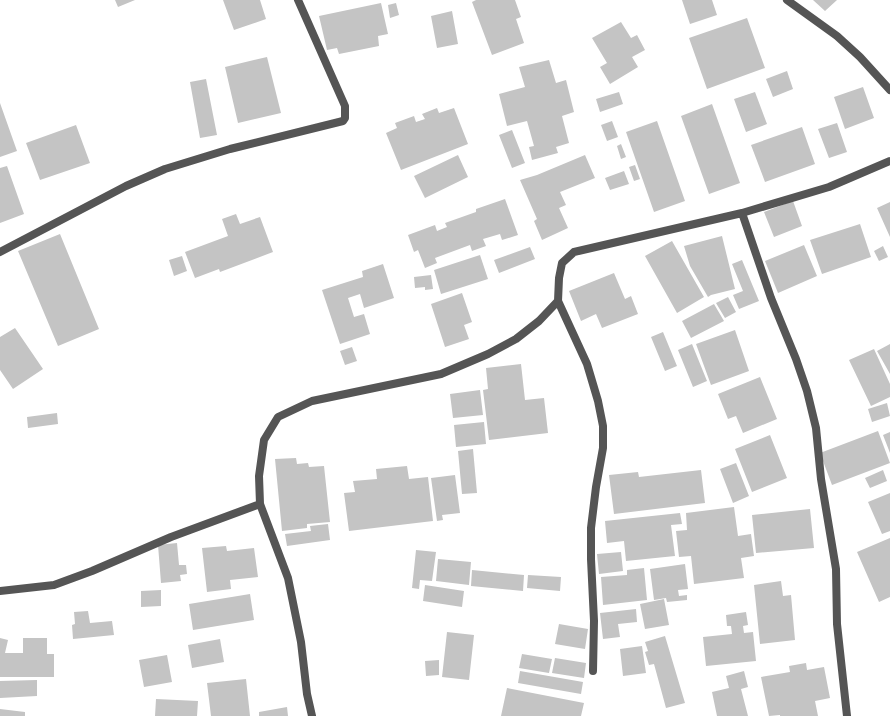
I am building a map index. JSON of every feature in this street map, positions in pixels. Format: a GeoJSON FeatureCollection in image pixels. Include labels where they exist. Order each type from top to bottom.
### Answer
{"type":"FeatureCollection","features":[{"type":"Feature","properties":{"kind":"street"},"geometry":{"type":"LineString","coordinates":[[0,252],[126,186],[165,169],[230,149],[343,121],[345,118],[345,106],[298,0]]}},
{"type":"Feature","properties":{"kind":"street"},"geometry":{"type":"LineString","coordinates":[[787,0],[838,36],[890,88]]}},
{"type":"Feature","properties":{"kind":"street"},"geometry":{"type":"LineString","coordinates":[[594,671],[591,528],[603,448],[603,426],[587,364],[558,301],[559,278],[562,264],[574,252],[742,213],[829,187],[890,161]]}},
{"type":"Feature","properties":{"kind":"street"},"geometry":{"type":"LineString","coordinates":[[742,213],[771,298],[796,359],[807,391],[816,428],[820,479],[836,570],[838,624],[847,716]]}},
{"type":"Feature","properties":{"kind":"street"},"geometry":{"type":"LineString","coordinates":[[312,716],[307,694],[301,642],[288,578],[260,504],[259,476],[264,440],[278,417],[312,401],[441,374],[488,354],[516,339],[539,321],[558,301]]}},
{"type":"Feature","properties":{"kind":"street"},"geometry":{"type":"LineString","coordinates":[[0,590],[54,585],[92,571],[171,537],[260,504]]}},
{"type":"Feature","properties":{"kind":"building"},"geometry":{"type":"Polygon","coordinates":[[[115,0],[135,0],[118,7],[115,0]]]}},
{"type":"Feature","properties":{"kind":"building"},"geometry":{"type":"Polygon","coordinates":[[[223,0],[260,0],[266,19],[234,30],[223,0]]]}},
{"type":"Feature","properties":{"kind":"building"},"geometry":{"type":"Polygon","coordinates":[[[476,0],[515,0],[521,17],[516,19],[524,43],[492,55],[472,2],[476,0]]]}},
{"type":"Feature","properties":{"kind":"building"},"geometry":{"type":"Polygon","coordinates":[[[682,0],[712,0],[717,15],[690,24],[682,0]]]}},
{"type":"Feature","properties":{"kind":"building"},"geometry":{"type":"Polygon","coordinates":[[[813,0],[837,0],[825,11],[813,0]]]}},
{"type":"Feature","properties":{"kind":"building"},"geometry":{"type":"Polygon","coordinates":[[[381,3],[388,34],[378,36],[379,46],[339,54],[337,48],[327,50],[319,16],[381,3]]]}},
{"type":"Feature","properties":{"kind":"building"},"geometry":{"type":"Polygon","coordinates":[[[396,3],[399,15],[390,18],[388,5],[396,3]]]}},
{"type":"Feature","properties":{"kind":"building"},"geometry":{"type":"Polygon","coordinates":[[[452,11],[458,44],[437,48],[431,16],[452,11]]]}},
{"type":"Feature","properties":{"kind":"building"},"geometry":{"type":"Polygon","coordinates":[[[747,18],[765,68],[707,89],[689,38],[747,18]]]}},
{"type":"Feature","properties":{"kind":"building"},"geometry":{"type":"Polygon","coordinates":[[[621,22],[631,38],[637,35],[645,50],[632,57],[638,67],[610,84],[600,67],[607,63],[592,38],[621,22]]]}},
{"type":"Feature","properties":{"kind":"building"},"geometry":{"type":"Polygon","coordinates":[[[267,57],[281,113],[238,123],[225,67],[267,57]]]}},
{"type":"Feature","properties":{"kind":"building"},"geometry":{"type":"Polygon","coordinates":[[[549,60],[556,83],[566,80],[574,112],[562,116],[569,143],[556,147],[558,153],[532,160],[529,147],[534,146],[527,121],[507,126],[499,94],[525,87],[519,67],[549,60]]]}},
{"type":"Feature","properties":{"kind":"building"},"geometry":{"type":"Polygon","coordinates":[[[787,71],[793,89],[773,97],[766,79],[787,71]]]}},
{"type":"Feature","properties":{"kind":"building"},"geometry":{"type":"Polygon","coordinates":[[[206,79],[217,135],[200,138],[190,82],[206,79]]]}},
{"type":"Feature","properties":{"kind":"building"},"geometry":{"type":"Polygon","coordinates":[[[863,87],[874,118],[845,129],[834,97],[863,87]]]}},
{"type":"Feature","properties":{"kind":"building"},"geometry":{"type":"Polygon","coordinates":[[[619,92],[623,104],[600,112],[596,99],[619,92]]]}},
{"type":"Feature","properties":{"kind":"building"},"geometry":{"type":"Polygon","coordinates":[[[755,92],[767,124],[746,132],[734,99],[755,92]]]}},
{"type":"Feature","properties":{"kind":"building"},"geometry":{"type":"Polygon","coordinates":[[[0,103],[17,151],[0,157],[0,103]]]}},
{"type":"Feature","properties":{"kind":"building"},"geometry":{"type":"Polygon","coordinates":[[[712,104],[740,183],[709,194],[681,116],[712,104]]]}},
{"type":"Feature","properties":{"kind":"building"},"geometry":{"type":"Polygon","coordinates":[[[437,108],[439,113],[454,108],[468,144],[401,170],[386,133],[397,128],[395,123],[414,116],[416,122],[425,119],[422,114],[437,108]]]}},
{"type":"Feature","properties":{"kind":"building"},"geometry":{"type":"Polygon","coordinates":[[[612,121],[618,137],[607,141],[601,125],[612,121]]]}},
{"type":"Feature","properties":{"kind":"building"},"geometry":{"type":"Polygon","coordinates":[[[657,121],[685,201],[654,212],[626,132],[657,121]]]}},
{"type":"Feature","properties":{"kind":"building"},"geometry":{"type":"Polygon","coordinates":[[[837,123],[847,152],[829,158],[818,129],[837,123]]]}},
{"type":"Feature","properties":{"kind":"building"},"geometry":{"type":"Polygon","coordinates":[[[76,125],[90,163],[40,180],[26,143],[76,125]]]}},
{"type":"Feature","properties":{"kind":"building"},"geometry":{"type":"Polygon","coordinates":[[[802,127],[815,164],[765,182],[751,145],[802,127]]]}},
{"type":"Feature","properties":{"kind":"building"},"geometry":{"type":"Polygon","coordinates":[[[512,130],[525,163],[512,168],[499,135],[512,130]]]}},
{"type":"Feature","properties":{"kind":"building"},"geometry":{"type":"Polygon","coordinates":[[[621,144],[626,157],[621,159],[617,146],[621,144]]]}},
{"type":"Feature","properties":{"kind":"building"},"geometry":{"type":"Polygon","coordinates":[[[458,155],[468,177],[425,198],[414,176],[458,155]]]}},
{"type":"Feature","properties":{"kind":"building"},"geometry":{"type":"Polygon","coordinates":[[[585,155],[595,178],[560,192],[566,205],[559,208],[568,228],[542,240],[534,221],[537,219],[520,180],[537,175],[585,155]]]}},
{"type":"Feature","properties":{"kind":"building"},"geometry":{"type":"Polygon","coordinates":[[[635,165],[640,179],[634,181],[629,167],[635,165]]]}},
{"type":"Feature","properties":{"kind":"building"},"geometry":{"type":"Polygon","coordinates":[[[7,166],[24,214],[0,223],[0,168],[7,166]]]}},
{"type":"Feature","properties":{"kind":"building"},"geometry":{"type":"Polygon","coordinates":[[[624,171],[629,184],[610,190],[605,178],[624,171]]]}},
{"type":"Feature","properties":{"kind":"building"},"geometry":{"type":"Polygon","coordinates":[[[505,199],[518,235],[502,240],[500,234],[483,239],[486,246],[472,251],[470,245],[435,258],[437,263],[425,268],[418,250],[414,252],[408,235],[435,225],[437,231],[447,227],[445,223],[476,212],[476,209],[505,199]]]}},
{"type":"Feature","properties":{"kind":"building"},"geometry":{"type":"Polygon","coordinates":[[[793,201],[802,226],[774,237],[764,212],[793,201]]]}},
{"type":"Feature","properties":{"kind":"building"},"geometry":{"type":"Polygon","coordinates":[[[890,202],[890,237],[877,208],[890,202]]]}},
{"type":"Feature","properties":{"kind":"building"},"geometry":{"type":"Polygon","coordinates":[[[236,214],[240,224],[260,217],[273,252],[220,272],[219,269],[195,278],[185,252],[228,236],[222,219],[236,214]]]}},
{"type":"Feature","properties":{"kind":"building"},"geometry":{"type":"Polygon","coordinates":[[[860,224],[871,257],[822,274],[810,240],[860,224]]]}},
{"type":"Feature","properties":{"kind":"building"},"geometry":{"type":"Polygon","coordinates":[[[60,234],[99,329],[58,346],[18,251],[60,234]]]}},
{"type":"Feature","properties":{"kind":"building"},"geometry":{"type":"Polygon","coordinates":[[[722,236],[735,289],[708,297],[690,266],[684,246],[722,236]]]}},
{"type":"Feature","properties":{"kind":"building"},"geometry":{"type":"Polygon","coordinates":[[[672,241],[704,297],[677,313],[645,256],[672,241]]]}},
{"type":"Feature","properties":{"kind":"building"},"geometry":{"type":"Polygon","coordinates":[[[804,245],[817,276],[778,293],[765,261],[804,245]]]}},
{"type":"Feature","properties":{"kind":"building"},"geometry":{"type":"Polygon","coordinates":[[[883,246],[888,257],[879,261],[874,251],[883,246]]]}},
{"type":"Feature","properties":{"kind":"building"},"geometry":{"type":"Polygon","coordinates":[[[530,247],[535,259],[499,273],[494,260],[530,247]]]}},
{"type":"Feature","properties":{"kind":"building"},"geometry":{"type":"Polygon","coordinates":[[[480,255],[488,279],[441,294],[434,270],[480,255]]]}},
{"type":"Feature","properties":{"kind":"building"},"geometry":{"type":"Polygon","coordinates":[[[182,256],[187,271],[174,276],[169,260],[182,256]]]}},
{"type":"Feature","properties":{"kind":"building"},"geometry":{"type":"Polygon","coordinates":[[[742,260],[759,301],[739,309],[733,295],[743,291],[732,264],[742,260]]]}},
{"type":"Feature","properties":{"kind":"building"},"geometry":{"type":"Polygon","coordinates":[[[383,264],[394,298],[364,308],[360,294],[348,298],[354,317],[364,314],[370,334],[340,344],[322,290],[363,277],[362,271],[383,264]]]}},
{"type":"Feature","properties":{"kind":"building"},"geometry":{"type":"Polygon","coordinates":[[[614,273],[625,299],[631,296],[638,314],[602,328],[596,314],[581,321],[569,291],[614,273]]]}},
{"type":"Feature","properties":{"kind":"building"},"geometry":{"type":"Polygon","coordinates":[[[431,275],[433,289],[425,290],[425,287],[415,288],[414,277],[431,275]]]}},
{"type":"Feature","properties":{"kind":"building"},"geometry":{"type":"Polygon","coordinates":[[[462,293],[472,322],[464,325],[469,339],[445,347],[431,304],[462,293]]]}},
{"type":"Feature","properties":{"kind":"building"},"geometry":{"type":"Polygon","coordinates":[[[728,297],[736,312],[725,318],[716,303],[728,297]]]}},
{"type":"Feature","properties":{"kind":"building"},"geometry":{"type":"Polygon","coordinates":[[[714,304],[724,321],[691,338],[682,321],[714,304]]]}},
{"type":"Feature","properties":{"kind":"building"},"geometry":{"type":"Polygon","coordinates":[[[15,328],[43,369],[13,389],[0,370],[0,337],[15,328]]]}},
{"type":"Feature","properties":{"kind":"building"},"geometry":{"type":"Polygon","coordinates":[[[735,330],[749,371],[711,385],[696,344],[735,330]]]}},
{"type":"Feature","properties":{"kind":"building"},"geometry":{"type":"Polygon","coordinates":[[[663,332],[677,366],[665,371],[651,337],[663,332]]]}},
{"type":"Feature","properties":{"kind":"building"},"geometry":{"type":"Polygon","coordinates":[[[692,344],[707,381],[693,387],[678,350],[692,344]]]}},
{"type":"Feature","properties":{"kind":"building"},"geometry":{"type":"Polygon","coordinates":[[[890,344],[890,374],[877,351],[890,344]]]}},
{"type":"Feature","properties":{"kind":"building"},"geometry":{"type":"Polygon","coordinates":[[[352,347],[357,361],[345,365],[340,351],[352,347]]]}},
{"type":"Feature","properties":{"kind":"building"},"geometry":{"type":"Polygon","coordinates":[[[874,349],[890,384],[890,397],[871,406],[849,360],[874,349]]]}},
{"type":"Feature","properties":{"kind":"building"},"geometry":{"type":"Polygon","coordinates":[[[521,364],[525,400],[544,398],[548,433],[489,440],[483,390],[488,389],[486,368],[521,364]]]}},
{"type":"Feature","properties":{"kind":"building"},"geometry":{"type":"Polygon","coordinates":[[[760,377],[777,419],[743,433],[736,416],[728,419],[718,394],[760,377]]]}},
{"type":"Feature","properties":{"kind":"building"},"geometry":{"type":"Polygon","coordinates":[[[480,390],[483,415],[453,418],[450,394],[480,390]]]}},
{"type":"Feature","properties":{"kind":"building"},"geometry":{"type":"Polygon","coordinates":[[[887,403],[890,416],[872,422],[868,409],[887,403]]]}},
{"type":"Feature","properties":{"kind":"building"},"geometry":{"type":"Polygon","coordinates":[[[57,413],[58,424],[28,428],[27,417],[57,413]]]}},
{"type":"Feature","properties":{"kind":"building"},"geometry":{"type":"Polygon","coordinates":[[[484,422],[486,444],[456,447],[454,425],[484,422]]]}},
{"type":"Feature","properties":{"kind":"building"},"geometry":{"type":"Polygon","coordinates":[[[878,431],[890,463],[832,485],[820,453],[878,431]]]}},
{"type":"Feature","properties":{"kind":"building"},"geometry":{"type":"Polygon","coordinates":[[[890,432],[890,453],[883,435],[890,432]]]}},
{"type":"Feature","properties":{"kind":"building"},"geometry":{"type":"Polygon","coordinates":[[[770,435],[787,478],[752,492],[735,449],[770,435]]]}},
{"type":"Feature","properties":{"kind":"building"},"geometry":{"type":"Polygon","coordinates":[[[473,449],[477,493],[462,494],[458,451],[473,449]]]}},
{"type":"Feature","properties":{"kind":"building"},"geometry":{"type":"Polygon","coordinates":[[[296,458],[297,464],[308,463],[309,467],[324,466],[330,522],[307,524],[307,528],[282,531],[275,459],[296,458]]]}},
{"type":"Feature","properties":{"kind":"building"},"geometry":{"type":"Polygon","coordinates":[[[736,463],[749,496],[733,503],[720,469],[736,463]]]}},
{"type":"Feature","properties":{"kind":"building"},"geometry":{"type":"Polygon","coordinates":[[[407,466],[409,479],[428,477],[433,521],[349,531],[344,493],[355,492],[353,481],[377,479],[376,469],[407,466]]]}},
{"type":"Feature","properties":{"kind":"building"},"geometry":{"type":"Polygon","coordinates":[[[701,470],[705,503],[614,514],[609,475],[638,472],[639,477],[701,470]]]}},
{"type":"Feature","properties":{"kind":"building"},"geometry":{"type":"Polygon","coordinates":[[[883,470],[887,481],[870,488],[865,478],[883,470]]]}},
{"type":"Feature","properties":{"kind":"building"},"geometry":{"type":"Polygon","coordinates":[[[455,475],[460,513],[442,515],[443,520],[437,521],[431,478],[455,475]]]}},
{"type":"Feature","properties":{"kind":"building"},"geometry":{"type":"Polygon","coordinates":[[[890,493],[890,531],[882,534],[868,502],[890,493]]]}},
{"type":"Feature","properties":{"kind":"building"},"geometry":{"type":"Polygon","coordinates":[[[734,507],[738,536],[751,534],[754,556],[741,558],[744,578],[694,584],[691,556],[679,557],[676,531],[687,530],[686,513],[734,507]]]}},
{"type":"Feature","properties":{"kind":"building"},"geometry":{"type":"Polygon","coordinates":[[[810,509],[814,548],[756,553],[752,515],[810,509]]]}},
{"type":"Feature","properties":{"kind":"building"},"geometry":{"type":"Polygon","coordinates":[[[680,513],[682,524],[671,525],[675,556],[626,561],[624,541],[607,543],[605,521],[680,513]]]}},
{"type":"Feature","properties":{"kind":"building"},"geometry":{"type":"Polygon","coordinates":[[[328,524],[330,540],[287,546],[285,534],[311,531],[310,526],[328,524]]]}},
{"type":"Feature","properties":{"kind":"building"},"geometry":{"type":"Polygon","coordinates":[[[890,538],[890,597],[879,602],[857,552],[890,538]]]}},
{"type":"Feature","properties":{"kind":"building"},"geometry":{"type":"Polygon","coordinates":[[[177,543],[179,565],[186,565],[187,574],[180,575],[181,581],[161,583],[158,545],[177,543]]]}},
{"type":"Feature","properties":{"kind":"building"},"geometry":{"type":"Polygon","coordinates":[[[226,546],[227,551],[254,548],[258,577],[230,580],[231,589],[207,592],[202,548],[226,546]]]}},
{"type":"Feature","properties":{"kind":"building"},"geometry":{"type":"Polygon","coordinates":[[[416,550],[436,552],[432,581],[420,580],[419,589],[412,588],[416,550]]]}},
{"type":"Feature","properties":{"kind":"building"},"geometry":{"type":"Polygon","coordinates":[[[621,552],[623,571],[599,574],[597,554],[621,552]]]}},
{"type":"Feature","properties":{"kind":"building"},"geometry":{"type":"Polygon","coordinates":[[[438,559],[471,562],[469,585],[436,581],[438,559]]]}},
{"type":"Feature","properties":{"kind":"building"},"geometry":{"type":"Polygon","coordinates":[[[685,564],[688,589],[678,590],[679,596],[687,595],[687,600],[667,602],[666,598],[654,600],[650,569],[685,564]]]}},
{"type":"Feature","properties":{"kind":"building"},"geometry":{"type":"Polygon","coordinates":[[[644,568],[647,600],[603,605],[601,577],[627,575],[627,570],[644,568]]]}},
{"type":"Feature","properties":{"kind":"building"},"geometry":{"type":"Polygon","coordinates":[[[472,570],[524,575],[523,591],[471,586],[472,570]]]}},
{"type":"Feature","properties":{"kind":"building"},"geometry":{"type":"Polygon","coordinates":[[[528,575],[561,577],[560,591],[527,588],[528,575]]]}},
{"type":"Feature","properties":{"kind":"building"},"geometry":{"type":"Polygon","coordinates":[[[781,581],[783,596],[791,595],[795,640],[760,644],[754,585],[781,581]]]}},
{"type":"Feature","properties":{"kind":"building"},"geometry":{"type":"Polygon","coordinates":[[[425,585],[464,591],[462,607],[423,601],[425,585]]]}},
{"type":"Feature","properties":{"kind":"building"},"geometry":{"type":"Polygon","coordinates":[[[161,590],[161,606],[141,607],[141,591],[161,590]]]}},
{"type":"Feature","properties":{"kind":"building"},"geometry":{"type":"Polygon","coordinates":[[[250,594],[254,620],[193,630],[189,604],[250,594]]]}},
{"type":"Feature","properties":{"kind":"building"},"geometry":{"type":"Polygon","coordinates":[[[664,599],[669,625],[645,629],[640,604],[664,599]]]}},
{"type":"Feature","properties":{"kind":"building"},"geometry":{"type":"Polygon","coordinates":[[[636,609],[637,622],[618,624],[620,637],[603,639],[600,613],[636,609]]]}},
{"type":"Feature","properties":{"kind":"building"},"geometry":{"type":"Polygon","coordinates":[[[88,611],[90,623],[112,621],[114,635],[73,639],[72,625],[75,624],[74,612],[88,611]]]}},
{"type":"Feature","properties":{"kind":"building"},"geometry":{"type":"Polygon","coordinates":[[[746,612],[748,625],[743,626],[744,633],[753,632],[756,661],[706,666],[703,637],[732,634],[731,626],[727,626],[726,615],[746,612]]]}},
{"type":"Feature","properties":{"kind":"building"},"geometry":{"type":"Polygon","coordinates":[[[559,624],[588,629],[585,649],[555,644],[559,624]]]}},
{"type":"Feature","properties":{"kind":"building"},"geometry":{"type":"Polygon","coordinates":[[[447,632],[474,635],[469,680],[442,677],[447,632]]]}},
{"type":"Feature","properties":{"kind":"building"},"geometry":{"type":"Polygon","coordinates":[[[665,636],[685,703],[666,708],[654,664],[649,665],[645,652],[648,651],[645,642],[665,636]]]}},
{"type":"Feature","properties":{"kind":"building"},"geometry":{"type":"Polygon","coordinates":[[[0,638],[8,640],[5,653],[23,653],[23,638],[47,638],[47,654],[54,654],[54,677],[0,677],[0,638]]]}},
{"type":"Feature","properties":{"kind":"building"},"geometry":{"type":"Polygon","coordinates":[[[220,639],[224,662],[192,668],[188,645],[220,639]]]}},
{"type":"Feature","properties":{"kind":"building"},"geometry":{"type":"Polygon","coordinates":[[[642,646],[646,673],[623,676],[620,649],[642,646]]]}},
{"type":"Feature","properties":{"kind":"building"},"geometry":{"type":"Polygon","coordinates":[[[522,654],[552,659],[549,673],[519,668],[522,654]]]}},
{"type":"Feature","properties":{"kind":"building"},"geometry":{"type":"Polygon","coordinates":[[[167,655],[172,682],[144,687],[139,660],[167,655]]]}},
{"type":"Feature","properties":{"kind":"building"},"geometry":{"type":"Polygon","coordinates":[[[555,658],[586,663],[584,678],[552,673],[555,658]]]}},
{"type":"Feature","properties":{"kind":"building"},"geometry":{"type":"Polygon","coordinates":[[[439,660],[439,675],[426,676],[425,661],[439,660]]]}},
{"type":"Feature","properties":{"kind":"building"},"geometry":{"type":"Polygon","coordinates":[[[806,663],[807,670],[824,667],[830,698],[815,701],[818,716],[769,716],[761,677],[790,672],[789,666],[806,663]]]}},
{"type":"Feature","properties":{"kind":"building"},"geometry":{"type":"Polygon","coordinates":[[[520,671],[583,682],[581,694],[518,683],[520,671]]]}},
{"type":"Feature","properties":{"kind":"building"},"geometry":{"type":"Polygon","coordinates":[[[744,671],[748,687],[741,689],[748,716],[717,716],[712,692],[729,688],[726,676],[744,671]]]}},
{"type":"Feature","properties":{"kind":"building"},"geometry":{"type":"Polygon","coordinates":[[[246,679],[250,716],[211,716],[207,683],[246,679]]]}},
{"type":"Feature","properties":{"kind":"building"},"geometry":{"type":"Polygon","coordinates":[[[37,680],[37,696],[0,698],[0,681],[37,680]]]}},
{"type":"Feature","properties":{"kind":"building"},"geometry":{"type":"Polygon","coordinates":[[[507,688],[584,703],[581,716],[501,716],[507,688]]]}},
{"type":"Feature","properties":{"kind":"building"},"geometry":{"type":"Polygon","coordinates":[[[156,699],[198,701],[197,716],[155,716],[156,699]]]}},
{"type":"Feature","properties":{"kind":"building"},"geometry":{"type":"Polygon","coordinates":[[[287,707],[288,716],[259,716],[259,712],[287,707]]]}},
{"type":"Feature","properties":{"kind":"building"},"geometry":{"type":"Polygon","coordinates":[[[0,709],[25,712],[25,716],[0,716],[0,709]]]}}]}
